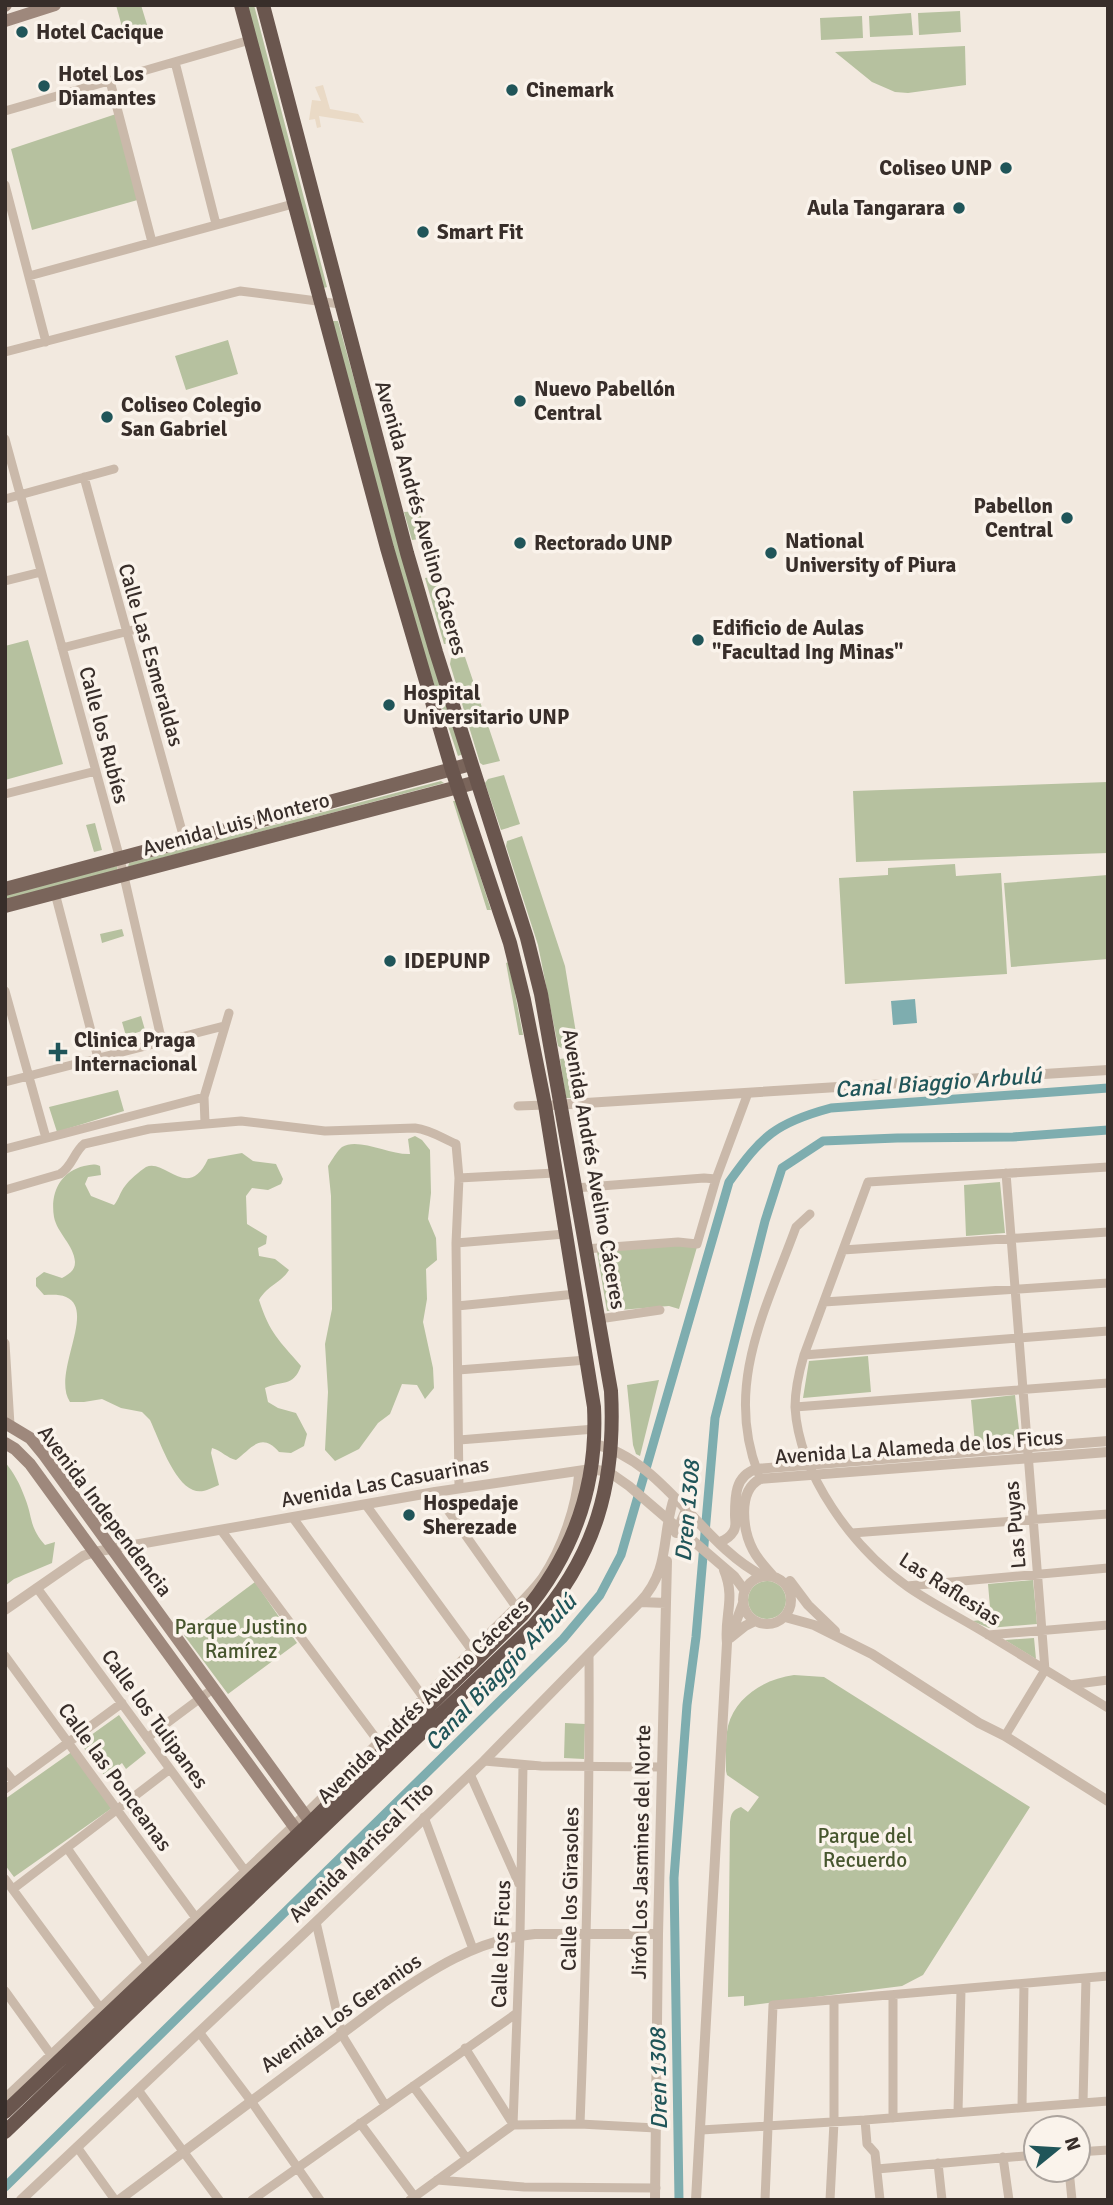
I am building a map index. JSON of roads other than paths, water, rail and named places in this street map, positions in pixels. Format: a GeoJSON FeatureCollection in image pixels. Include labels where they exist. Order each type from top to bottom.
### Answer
{"type":"FeatureCollection","features":[{"type":"Feature","properties":{"kind":"highway","name":"Avenida Andrés Avelino Cáceres"},"geometry":{"type":"LineString","coordinates":[[241,5],[383,535],[452,770],[510,943],[545,1105],[587,1360],[595,1429],[594,1444],[585,1470],[582,1508],[558,1566],[519,1611],[381,1745],[311,1823]]}},
{"type":"Feature","properties":{"kind":"highway","name":"Avenida Andrés Avelino Cáceres"},"geometry":{"type":"LineString","coordinates":[[5,2112],[311,1823],[547,1610],[575,1571],[589,1545],[609,1472],[612,1448],[611,1391],[541,994],[527,938],[407,553],[263,5]]}},
{"type":"Feature","properties":{"kind":"highway"},"geometry":{"type":"LineString","coordinates":[[531,1597],[547,1610]]}},
{"type":"Feature","properties":{"kind":"highway","name":"Avenida Andrés Avelino Cáceres"},"geometry":{"type":"LineString","coordinates":[[5,2132],[58,2063]]}},
{"type":"Feature","properties":{"kind":"main road"},"geometry":{"type":"LineString","coordinates":[[5,21],[55,5]]}},
{"type":"Feature","properties":{"kind":"main road","name":"Avenida Luis Montero"},"geometry":{"type":"LineString","coordinates":[[5,889],[471,764]]}},
{"type":"Feature","properties":{"kind":"main road","name":"Avenida Luis Montero"},"geometry":{"type":"LineString","coordinates":[[5,906],[477,782]]}},
{"type":"Feature","properties":{"kind":"main road","name":"Avenida Independencia"},"geometry":{"type":"LineString","coordinates":[[8,1424],[30,1438],[44,1455],[311,1823]]}},
{"type":"Feature","properties":{"kind":"main road","name":"Avenida Independencia"},"geometry":{"type":"LineString","coordinates":[[5,1443],[15,1448],[30,1464],[300,1834]]}},
{"type":"Feature","properties":{"kind":"street"},"geometry":{"type":"LineString","coordinates":[[5,111],[250,40]]}},
{"type":"Feature","properties":{"kind":"street"},"geometry":{"type":"LineString","coordinates":[[175,62],[216,225]]}},
{"type":"Feature","properties":{"kind":"street"},"geometry":{"type":"LineString","coordinates":[[110,80],[152,242]]}},
{"type":"Feature","properties":{"kind":"street"},"geometry":{"type":"LineString","coordinates":[[5,185],[46,342]]}},
{"type":"Feature","properties":{"kind":"street"},"geometry":{"type":"LineString","coordinates":[[29,276],[293,204]]}},
{"type":"Feature","properties":{"kind":"street"},"geometry":{"type":"LineString","coordinates":[[5,352],[240,291],[340,304]]}},
{"type":"Feature","properties":{"kind":"street","name":"Calle los Rubíes"},"geometry":{"type":"LineString","coordinates":[[5,439],[120,859],[162,1042]]}},
{"type":"Feature","properties":{"kind":"street"},"geometry":{"type":"LineString","coordinates":[[5,499],[114,469]]}},
{"type":"Feature","properties":{"kind":"street","name":"Calle Las Esmeraldas"},"geometry":{"type":"LineString","coordinates":[[84,477],[129,631],[185,842]]}},
{"type":"Feature","properties":{"kind":"street"},"geometry":{"type":"LineString","coordinates":[[5,581],[41,572]]}},
{"type":"Feature","properties":{"kind":"street"},"geometry":{"type":"LineString","coordinates":[[62,648],[129,631]]}},
{"type":"Feature","properties":{"kind":"street"},"geometry":{"type":"LineString","coordinates":[[5,794],[96,771]]}},
{"type":"Feature","properties":{"kind":"street"},"geometry":{"type":"LineString","coordinates":[[55,892],[98,1058]]}},
{"type":"Feature","properties":{"kind":"street"},"geometry":{"type":"LineString","coordinates":[[5,990],[46,1138]]}},
{"type":"Feature","properties":{"kind":"street"},"geometry":{"type":"LineString","coordinates":[[205,1123],[204,1097],[229,1013]]}},
{"type":"Feature","properties":{"kind":"street"},"geometry":{"type":"LineString","coordinates":[[5,1082],[224,1026]]}},
{"type":"Feature","properties":{"kind":"street"},"geometry":{"type":"LineString","coordinates":[[518,1106],[1108,1070]]}},
{"type":"Feature","properties":{"kind":"street"},"geometry":{"type":"LineString","coordinates":[[585,1249],[678,1242],[697,1244],[716,1180],[748,1093]]}},
{"type":"Feature","properties":{"kind":"street"},"geometry":{"type":"LineString","coordinates":[[5,1149],[204,1097]]}},
{"type":"Feature","properties":{"kind":"street"},"geometry":{"type":"LineString","coordinates":[[5,1189],[60,1174],[66,1170],[77,1150],[89,1142],[149,1129],[205,1123],[241,1121],[325,1131],[415,1128],[430,1130],[456,1144],[459,1178],[456,1243],[459,1488]]}},
{"type":"Feature","properties":{"kind":"street"},"geometry":{"type":"LineString","coordinates":[[1006,1173],[1108,1167]]}},
{"type":"Feature","properties":{"kind":"street"},"geometry":{"type":"LineString","coordinates":[[459,1178],[555,1172]]}},
{"type":"Feature","properties":{"kind":"street","name":"Las Raflesias"},"geometry":{"type":"LineString","coordinates":[[1006,1173],[868,1182],[804,1354],[798,1377],[796,1407],[800,1437],[811,1470],[834,1511],[878,1560],[907,1586],[1108,1709]]}},
{"type":"Feature","properties":{"kind":"street","name":"Las Puyas"},"geometry":{"type":"LineString","coordinates":[[1006,1173],[1045,1670]]}},
{"type":"Feature","properties":{"kind":"street"},"geometry":{"type":"LineString","coordinates":[[575,1188],[704,1178],[716,1180]]}},
{"type":"Feature","properties":{"kind":"street"},"geometry":{"type":"LineString","coordinates":[[758,1474],[746,1427],[745,1391],[748,1366],[755,1339],[796,1227],[810,1214]]}},
{"type":"Feature","properties":{"kind":"street"},"geometry":{"type":"LineString","coordinates":[[843,1250],[1108,1232]]}},
{"type":"Feature","properties":{"kind":"street"},"geometry":{"type":"LineString","coordinates":[[456,1243],[565,1234]]}},
{"type":"Feature","properties":{"kind":"street"},"geometry":{"type":"LineString","coordinates":[[824,1302],[1108,1283]]}},
{"type":"Feature","properties":{"kind":"street"},"geometry":{"type":"LineString","coordinates":[[457,1306],[576,1294]]}},
{"type":"Feature","properties":{"kind":"street"},"geometry":{"type":"LineString","coordinates":[[599,1319],[660,1310]]}},
{"type":"Feature","properties":{"kind":"street"},"geometry":{"type":"LineString","coordinates":[[804,1354],[1108,1331]]}},
{"type":"Feature","properties":{"kind":"street"},"geometry":{"type":"LineString","coordinates":[[5,1343],[8,1424]]}},
{"type":"Feature","properties":{"kind":"street"},"geometry":{"type":"LineString","coordinates":[[458,1370],[587,1360]]}},
{"type":"Feature","properties":{"kind":"street"},"geometry":{"type":"LineString","coordinates":[[796,1407],[1108,1383]]}},
{"type":"Feature","properties":{"kind":"street"},"geometry":{"type":"LineString","coordinates":[[458,1440],[595,1429]]}},
{"type":"Feature","properties":{"kind":"street","name":"Avenida La Alameda de los Ficus"},"geometry":{"type":"LineString","coordinates":[[1027,1453],[1108,1441]]}},
{"type":"Feature","properties":{"kind":"street"},"geometry":{"type":"LineString","coordinates":[[594,1444],[612,1448],[632,1460],[740,1563],[786,1586],[791,1601],[814,1625]]}},
{"type":"Feature","properties":{"kind":"street","name":"Avenida La Alameda de los Ficus"},"geometry":{"type":"LineString","coordinates":[[719,1541],[728,1538],[735,1527],[736,1490],[748,1472],[758,1474],[1027,1453],[1108,1452]]}},
{"type":"Feature","properties":{"kind":"street","name":"Avenida Las Casuarinas"},"geometry":{"type":"LineString","coordinates":[[5,1610],[83,1556],[94,1552],[435,1492],[585,1470],[609,1472],[629,1486],[734,1576],[745,1591]]}},
{"type":"Feature","properties":{"kind":"street","name":"Avenida La Alameda de los Ficus"},"geometry":{"type":"LineString","coordinates":[[758,1474],[746,1500],[745,1520],[749,1542],[768,1577]]}},
{"type":"Feature","properties":{"kind":"street"},"geometry":{"type":"LineString","coordinates":[[435,1492],[519,1611]]}},
{"type":"Feature","properties":{"kind":"street","name":"Avenida Mariscal Tito"},"geometry":{"type":"LineString","coordinates":[[21,2200],[484,1761],[651,1591],[660,1572],[667,1537],[667,1518],[674,1498]]}},
{"type":"Feature","properties":{"kind":"street"},"geometry":{"type":"LineString","coordinates":[[366,1504],[475,1654]]}},
{"type":"Feature","properties":{"kind":"street","name":"Jirón Los Jasmines del Norte"},"geometry":{"type":"LineString","coordinates":[[655,2200],[666,1603],[672,1539],[684,1532],[688,1512]]}},
{"type":"Feature","properties":{"kind":"street"},"geometry":{"type":"LineString","coordinates":[[852,1533],[1108,1514]]}},
{"type":"Feature","properties":{"kind":"street"},"geometry":{"type":"LineString","coordinates":[[293,1518],[426,1701]]}},
{"type":"Feature","properties":{"kind":"street"},"geometry":{"type":"LineString","coordinates":[[221,1530],[381,1745]]}},
{"type":"Feature","properties":{"kind":"street"},"geometry":{"type":"LineString","coordinates":[[761,1563],[783,1574],[808,1605],[844,1640]]}},
{"type":"Feature","properties":{"kind":"street"},"geometry":{"type":"LineString","coordinates":[[723,1567],[731,1596],[726,1633],[728,1640]]}},
{"type":"Feature","properties":{"kind":"street"},"geometry":{"type":"LineString","coordinates":[[907,1586],[1108,1568]]}},
{"type":"Feature","properties":{"kind":"street"},"geometry":{"type":"LineString","coordinates":[[696,2200],[728,1640],[745,1591],[752,1581],[768,1577]]}},
{"type":"Feature","properties":{"kind":"street","name":"Calle los Tulipanes"},"geometry":{"type":"LineString","coordinates":[[37,1588],[245,1871]]}},
{"type":"Feature","properties":{"kind":"street"},"geometry":{"type":"LineString","coordinates":[[743,1603],[747,1614],[755,1621],[771,1624],[785,1617],[791,1601]]}},
{"type":"Feature","properties":{"kind":"street"},"geometry":{"type":"LineString","coordinates":[[640,1602],[666,1603]]}},
{"type":"Feature","properties":{"kind":"street"},"geometry":{"type":"LineString","coordinates":[[785,1617],[814,1625],[872,1654],[1108,1801]]}},
{"type":"Feature","properties":{"kind":"street"},"geometry":{"type":"LineString","coordinates":[[728,1640],[755,1621]]}},
{"type":"Feature","properties":{"kind":"street"},"geometry":{"type":"LineString","coordinates":[[988,1635],[1108,1625]]}},
{"type":"Feature","properties":{"kind":"street","name":"Calle los Girasoles"},"geometry":{"type":"LineString","coordinates":[[580,2124],[587,1935],[589,1654]]}},
{"type":"Feature","properties":{"kind":"street","name":"Calle las Ponceanas"},"geometry":{"type":"LineString","coordinates":[[5,1656],[196,1919]]}},
{"type":"Feature","properties":{"kind":"street"},"geometry":{"type":"LineString","coordinates":[[1005,1736],[1045,1670]]}},
{"type":"Feature","properties":{"kind":"street"},"geometry":{"type":"LineString","coordinates":[[1070,1685],[1108,1680]]}},
{"type":"Feature","properties":{"kind":"street"},"geometry":{"type":"LineString","coordinates":[[147,1738],[214,1688]]}},
{"type":"Feature","properties":{"kind":"street"},"geometry":{"type":"LineString","coordinates":[[5,1789],[122,1703]]}},
{"type":"Feature","properties":{"kind":"street"},"geometry":{"type":"LineString","coordinates":[[484,1761],[523,1765],[662,1767]]}},
{"type":"Feature","properties":{"kind":"street","name":"Calle los Ficus"},"geometry":{"type":"LineString","coordinates":[[513,2125],[523,1765]]}},
{"type":"Feature","properties":{"kind":"street"},"geometry":{"type":"LineString","coordinates":[[13,1889],[170,1769]]}},
{"type":"Feature","properties":{"kind":"street"},"geometry":{"type":"LineString","coordinates":[[5,1771],[14,1782]]}},
{"type":"Feature","properties":{"kind":"street"},"geometry":{"type":"LineString","coordinates":[[470,1774],[521,1888]]}},
{"type":"Feature","properties":{"kind":"street"},"geometry":{"type":"LineString","coordinates":[[424,1817],[473,1949]]}},
{"type":"Feature","properties":{"kind":"street","name":"Avenida Andrés Avelino Cáceres"},"geometry":{"type":"LineString","coordinates":[[5,2098],[58,2063],[101,2010],[245,1871],[300,1834]]}},
{"type":"Feature","properties":{"kind":"street"},"geometry":{"type":"LineString","coordinates":[[67,1849],[148,1964]]}},
{"type":"Feature","properties":{"kind":"street"},"geometry":{"type":"LineString","coordinates":[[5,1879],[101,2010]]}},
{"type":"Feature","properties":{"kind":"street"},"geometry":{"type":"LineString","coordinates":[[316,1922],[342,2035],[385,2105]]}},
{"type":"Feature","properties":{"kind":"street","name":"Avenida Los Geranios"},"geometry":{"type":"LineString","coordinates":[[117,2200],[383,2003],[423,1976],[473,1949],[520,1936],[658,1934]]}},
{"type":"Feature","properties":{"kind":"street"},"geometry":{"type":"LineString","coordinates":[[765,2200],[773,2005],[1108,1976]]}},
{"type":"Feature","properties":{"kind":"street"},"geometry":{"type":"LineString","coordinates":[[1083,2103],[1086,1978]]}},
{"type":"Feature","properties":{"kind":"street"},"geometry":{"type":"LineString","coordinates":[[1022,2107],[1024,1984]]}},
{"type":"Feature","properties":{"kind":"street"},"geometry":{"type":"LineString","coordinates":[[958,2112],[961,1990]]}},
{"type":"Feature","properties":{"kind":"street"},"geometry":{"type":"LineString","coordinates":[[893,1995],[893,2118]]}},
{"type":"Feature","properties":{"kind":"street"},"geometry":{"type":"LineString","coordinates":[[7,1998],[58,2063]]}},
{"type":"Feature","properties":{"kind":"street"},"geometry":{"type":"LineString","coordinates":[[830,2200],[834,2122],[834,2000]]}},
{"type":"Feature","properties":{"kind":"street"},"geometry":{"type":"LineString","coordinates":[[252,2200],[517,2013]]}},
{"type":"Feature","properties":{"kind":"street"},"geometry":{"type":"LineString","coordinates":[[199,2032],[320,2200]]}},
{"type":"Feature","properties":{"kind":"street"},"geometry":{"type":"LineString","coordinates":[[465,2048],[513,2125]]}},
{"type":"Feature","properties":{"kind":"street"},"geometry":{"type":"LineString","coordinates":[[412,2086],[467,2159]]}},
{"type":"Feature","properties":{"kind":"street"},"geometry":{"type":"LineString","coordinates":[[138,2090],[219,2200]]}},
{"type":"Feature","properties":{"kind":"street"},"geometry":{"type":"LineString","coordinates":[[701,2130],[1108,2101]]}},
{"type":"Feature","properties":{"kind":"street"},"geometry":{"type":"LineString","coordinates":[[865,2120],[867,2144],[875,2153],[880,2200]]}},
{"type":"Feature","properties":{"kind":"street"},"geometry":{"type":"LineString","coordinates":[[360,2123],[414,2199],[513,2125],[580,2124],[656,2128]]}},
{"type":"Feature","properties":{"kind":"street"},"geometry":{"type":"LineString","coordinates":[[77,2147],[117,2200]]}},
{"type":"Feature","properties":{"kind":"street"},"geometry":{"type":"LineString","coordinates":[[877,2169],[1022,2156]]}},
{"type":"Feature","properties":{"kind":"street"},"geometry":{"type":"LineString","coordinates":[[1003,2157],[1009,2200]]}},
{"type":"Feature","properties":{"kind":"street"},"geometry":{"type":"LineString","coordinates":[[939,2163],[942,2200]]}},
{"type":"Feature","properties":{"kind":"street"},"geometry":{"type":"LineString","coordinates":[[437,2180],[524,2187],[656,2188]]}},
{"type":"Feature","properties":{"kind":"street"},"geometry":{"type":"LineString","coordinates":[[524,2187],[524,2200]]}},
{"type":"Feature","properties":{"kind":"water"},"geometry":{"type":"Polygon","coordinates":[[[915,999],[917,1023],[893,1025],[891,1001],[915,999]]]}},
{"type":"Feature","properties":{"kind":"waterway","name":"Canal Biaggio Arbulú"},"geometry":{"type":"LineString","coordinates":[[5,2187],[563,1639],[600,1595],[621,1555],[729,1182],[761,1142],[796,1119],[831,1108],[1108,1088]]}},
{"type":"Feature","properties":{"kind":"waterway","name":"Dren 1308"},"geometry":{"type":"LineString","coordinates":[[679,2200],[674,1878],[687,1705],[696,1637],[715,1418],[765,1221],[782,1168],[823,1141],[1013,1137],[1108,1130]]}},
{"type":"Feature","properties":{"kind":"place","name":"Hotel Cacique"},"geometry":{"type":"Point","coordinates":[22,32]}},
{"type":"Feature","properties":{"kind":"place","name":"Hotel Los Diamantes"},"geometry":{"type":"Point","coordinates":[44,86]}},
{"type":"Feature","properties":{"kind":"place","name":"Cinemark"},"geometry":{"type":"Point","coordinates":[512,90]}},
{"type":"Feature","properties":{"kind":"place","name":"Coliseo UNP"},"geometry":{"type":"Point","coordinates":[1006,168]}},
{"type":"Feature","properties":{"kind":"place","name":"Aula Tangarara"},"geometry":{"type":"Point","coordinates":[959,208]}},
{"type":"Feature","properties":{"kind":"place","name":"Smart Fit"},"geometry":{"type":"Point","coordinates":[423,232]}},
{"type":"Feature","properties":{"kind":"place","name":"Nuevo Pabellón Central"},"geometry":{"type":"Point","coordinates":[520,401]}},
{"type":"Feature","properties":{"kind":"place","name":"Coliseo Colegio San Gabriel"},"geometry":{"type":"Point","coordinates":[107,417]}},
{"type":"Feature","properties":{"kind":"place","name":"Pabellon Central"},"geometry":{"type":"Point","coordinates":[1067,518]}},
{"type":"Feature","properties":{"kind":"place","name":"Rectorado UNP"},"geometry":{"type":"Point","coordinates":[520,543]}},
{"type":"Feature","properties":{"kind":"place","name":"National University of Piura"},"geometry":{"type":"Point","coordinates":[771,553]}},
{"type":"Feature","properties":{"kind":"place","name":"Edificio de Aulas \"Facultad Ing Minas\""},"geometry":{"type":"Point","coordinates":[698,640]}},
{"type":"Feature","properties":{"kind":"place","name":"Hospital Universitario UNP"},"geometry":{"type":"Point","coordinates":[389,705]}},
{"type":"Feature","properties":{"kind":"place","name":"IDEPUNP"},"geometry":{"type":"Point","coordinates":[390,961]}},
{"type":"Feature","properties":{"kind":"place","name":"Clinica Praga Internacional"},"geometry":{"type":"Point","coordinates":[58,1052]}},
{"type":"Feature","properties":{"kind":"place","name":"Hospedaje Sherezade"},"geometry":{"type":"Point","coordinates":[409,1515]}},
{"type":"Feature","properties":{"kind":"park label","name":"Parque Justino Ramírez"},"geometry":{"type":"Point","coordinates":[241,1639]}},
{"type":"Feature","properties":{"kind":"park label","name":"Parque del Recuerdo"},"geometry":{"type":"Point","coordinates":[865,1848]}}]}
